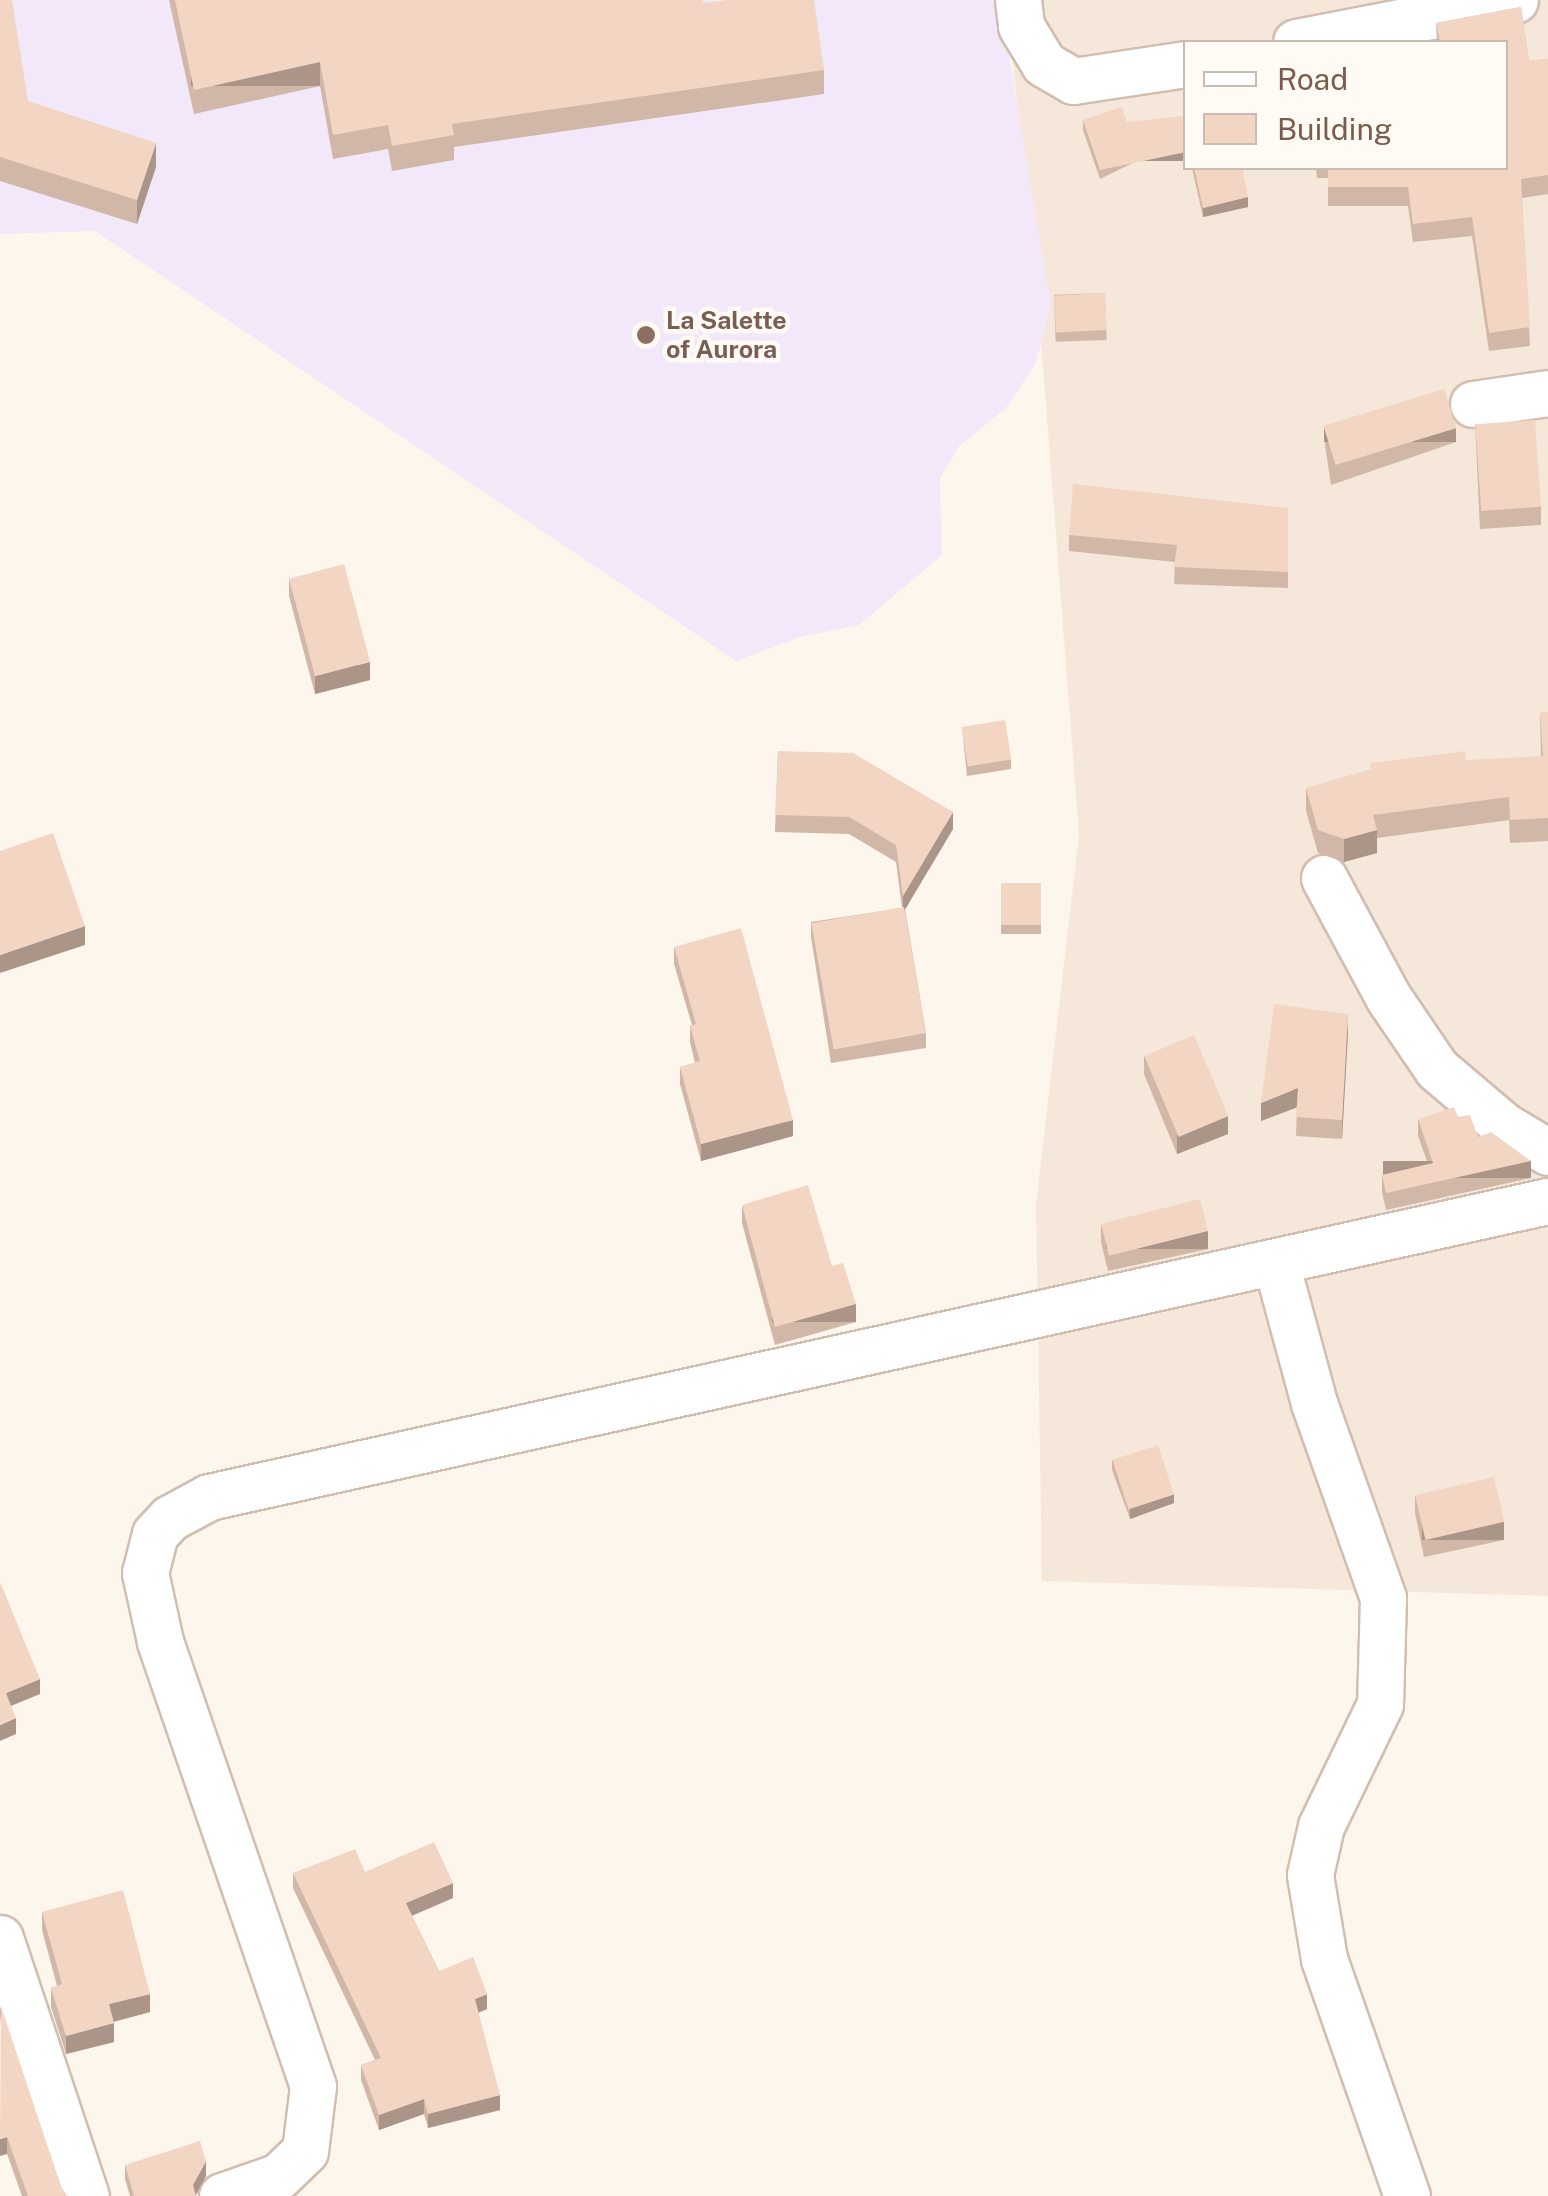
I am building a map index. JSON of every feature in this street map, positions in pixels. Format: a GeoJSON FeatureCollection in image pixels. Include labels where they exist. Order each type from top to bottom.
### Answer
{"type":"FeatureCollection","features":[{"type":"Feature","properties":{"kind":"street"},"geometry":{"type":"LineString","coordinates":[[1306,40],[1515,0]]}},
{"type":"Feature","properties":{"kind":"street"},"geometry":{"type":"LineString","coordinates":[[1020,13],[1044,64],[1074,80],[1183,64]]}},
{"type":"Feature","properties":{"kind":"street"},"geometry":{"type":"LineString","coordinates":[[1473,404],[1548,393]]}},
{"type":"Feature","properties":{"kind":"street"},"geometry":{"type":"LineString","coordinates":[[1324,878],[1388,998],[1437,1069],[1503,1126],[1548,1152]]}},
{"type":"Feature","properties":{"kind":"street"},"geometry":{"type":"LineString","coordinates":[[222,2196],[279,2176],[305,2150],[313,2086],[160,1641],[146,1573],[155,1534],[170,1518],[209,1497],[1548,1201]]}},
{"type":"Feature","properties":{"kind":"street"},"geometry":{"type":"LineString","coordinates":[[1276,1263],[1314,1404],[1383,1598],[1380,1704],[1321,1826],[1310,1875],[1324,1959],[1407,2196]]}},
{"type":"Feature","properties":{"kind":"street"},"geometry":{"type":"LineString","coordinates":[[0,1938],[86,2196]]}},
{"type":"Feature","properties":{"kind":"shaded area","name":"La Salette of Aurora"},"geometry":{"type":"Polygon","coordinates":[[[0,0],[1000,0],[1051,306],[1036,363],[1006,408],[959,446],[940,478],[942,555],[859,625],[800,637],[736,661],[95,231],[0,234],[0,0]]]}},
{"type":"Feature","properties":{"kind":"shaded area"},"geometry":{"type":"Polygon","coordinates":[[[1006,0],[1548,0],[1548,1596],[1042,1581],[1036,1204],[1079,835],[1037,288],[1006,0]]]}},
{"type":"Feature","properties":{"kind":"building"},"geometry":{"type":"Polygon","coordinates":[[[0,0],[12,0],[28,101],[156,143],[137,200],[0,157],[0,0]]]}},
{"type":"Feature","properties":{"kind":"building"},"geometry":{"type":"Polygon","coordinates":[[[175,0],[814,0],[824,70],[452,124],[454,135],[392,146],[388,125],[333,135],[320,62],[194,90],[175,0]]]}},
{"type":"Feature","properties":{"kind":"building"},"geometry":{"type":"Polygon","coordinates":[[[1521,7],[1529,61],[1548,59],[1548,175],[1521,179],[1530,327],[1489,333],[1472,217],[1413,224],[1408,187],[1328,187],[1328,170],[1508,170],[1508,40],[1440,40],[1436,23],[1521,7]]]}},
{"type":"Feature","properties":{"kind":"building"},"geometry":{"type":"Polygon","coordinates":[[[1122,107],[1127,122],[1183,116],[1183,153],[1100,170],[1083,120],[1122,107]]]}},
{"type":"Feature","properties":{"kind":"building"},"geometry":{"type":"Polygon","coordinates":[[[1194,170],[1242,170],[1248,197],[1203,208],[1194,170]]]}},
{"type":"Feature","properties":{"kind":"building"},"geometry":{"type":"Polygon","coordinates":[[[1105,293],[1107,330],[1056,333],[1054,296],[1105,293]]]}},
{"type":"Feature","properties":{"kind":"building"},"geometry":{"type":"Polygon","coordinates":[[[1444,389],[1456,428],[1335,465],[1324,426],[1444,389]]]}},
{"type":"Feature","properties":{"kind":"building"},"geometry":{"type":"Polygon","coordinates":[[[1535,420],[1541,507],[1481,511],[1475,424],[1535,420]]]}},
{"type":"Feature","properties":{"kind":"building"},"geometry":{"type":"Polygon","coordinates":[[[1073,484],[1288,508],[1288,572],[1174,567],[1177,545],[1069,535],[1073,484]]]}},
{"type":"Feature","properties":{"kind":"building"},"geometry":{"type":"Polygon","coordinates":[[[344,564],[370,662],[315,676],[289,579],[344,564]]]}},
{"type":"Feature","properties":{"kind":"building"},"geometry":{"type":"Polygon","coordinates":[[[1548,712],[1548,818],[1510,820],[1509,797],[1373,815],[1377,830],[1344,839],[1318,830],[1306,788],[1371,769],[1370,763],[1465,751],[1466,760],[1543,756],[1540,713],[1548,712]]]}},
{"type":"Feature","properties":{"kind":"building"},"geometry":{"type":"Polygon","coordinates":[[[1005,720],[1011,760],[968,766],[962,727],[1005,720]]]}},
{"type":"Feature","properties":{"kind":"building"},"geometry":{"type":"Polygon","coordinates":[[[778,751],[853,753],[953,812],[903,896],[896,845],[849,817],[775,815],[778,751]]]}},
{"type":"Feature","properties":{"kind":"building"},"geometry":{"type":"Polygon","coordinates":[[[53,833],[85,926],[0,955],[0,851],[53,833]]]}},
{"type":"Feature","properties":{"kind":"building"},"geometry":{"type":"Polygon","coordinates":[[[1001,883],[1041,883],[1041,925],[1001,925],[1001,883]]]}},
{"type":"Feature","properties":{"kind":"building"},"geometry":{"type":"Polygon","coordinates":[[[904,907],[926,1033],[834,1049],[811,923],[904,907]]]}},
{"type":"Feature","properties":{"kind":"building"},"geometry":{"type":"Polygon","coordinates":[[[741,928],[793,1120],[701,1144],[680,1067],[700,1061],[690,1026],[696,1024],[674,947],[741,928]]]}},
{"type":"Feature","properties":{"kind":"building"},"geometry":{"type":"Polygon","coordinates":[[[1274,1004],[1348,1014],[1342,1120],[1296,1117],[1298,1088],[1261,1103],[1274,1004]]]}},
{"type":"Feature","properties":{"kind":"building"},"geometry":{"type":"Polygon","coordinates":[[[1194,1035],[1228,1116],[1179,1137],[1144,1056],[1194,1035]]]}},
{"type":"Feature","properties":{"kind":"building"},"geometry":{"type":"Polygon","coordinates":[[[1454,1107],[1458,1117],[1470,1115],[1478,1137],[1491,1132],[1531,1161],[1386,1193],[1382,1175],[1433,1163],[1418,1119],[1454,1107]]]}},
{"type":"Feature","properties":{"kind":"building"},"geometry":{"type":"Polygon","coordinates":[[[808,1185],[832,1266],[843,1263],[856,1304],[775,1327],[742,1205],[808,1185]]]}},
{"type":"Feature","properties":{"kind":"building"},"geometry":{"type":"Polygon","coordinates":[[[1200,1199],[1208,1231],[1109,1256],[1101,1224],[1200,1199]]]}},
{"type":"Feature","properties":{"kind":"building"},"geometry":{"type":"Polygon","coordinates":[[[1158,1445],[1174,1494],[1128,1509],[1112,1460],[1158,1445]]]}},
{"type":"Feature","properties":{"kind":"building"},"geometry":{"type":"Polygon","coordinates":[[[1494,1477],[1504,1522],[1425,1540],[1415,1495],[1494,1477]]]}},
{"type":"Feature","properties":{"kind":"building"},"geometry":{"type":"Polygon","coordinates":[[[0,1582],[40,1679],[6,1693],[16,1718],[0,1725],[0,1582]]]}},
{"type":"Feature","properties":{"kind":"building"},"geometry":{"type":"Polygon","coordinates":[[[434,1842],[453,1883],[406,1903],[439,1971],[473,1957],[487,1994],[475,1999],[500,2095],[428,2114],[424,2099],[379,2115],[361,2065],[381,2058],[293,1873],[355,1849],[365,1872],[434,1842]]]}},
{"type":"Feature","properties":{"kind":"building"},"geometry":{"type":"Polygon","coordinates":[[[123,1890],[150,1994],[109,2004],[114,2023],[66,2036],[51,1988],[62,1984],[42,1912],[123,1890]]]}},
{"type":"Feature","properties":{"kind":"building"},"geometry":{"type":"Polygon","coordinates":[[[1,2006],[67,2196],[28,2196],[7,2137],[0,2139],[1,2006]]]}},
{"type":"Feature","properties":{"kind":"building"},"geometry":{"type":"Polygon","coordinates":[[[200,2141],[206,2161],[193,2185],[196,2196],[134,2196],[125,2165],[200,2141]]]}},
{"type":"Feature","properties":{"kind":"place","name":"La Salette of Aurora"},"geometry":{"type":"Point","coordinates":[646,335]}}]}
